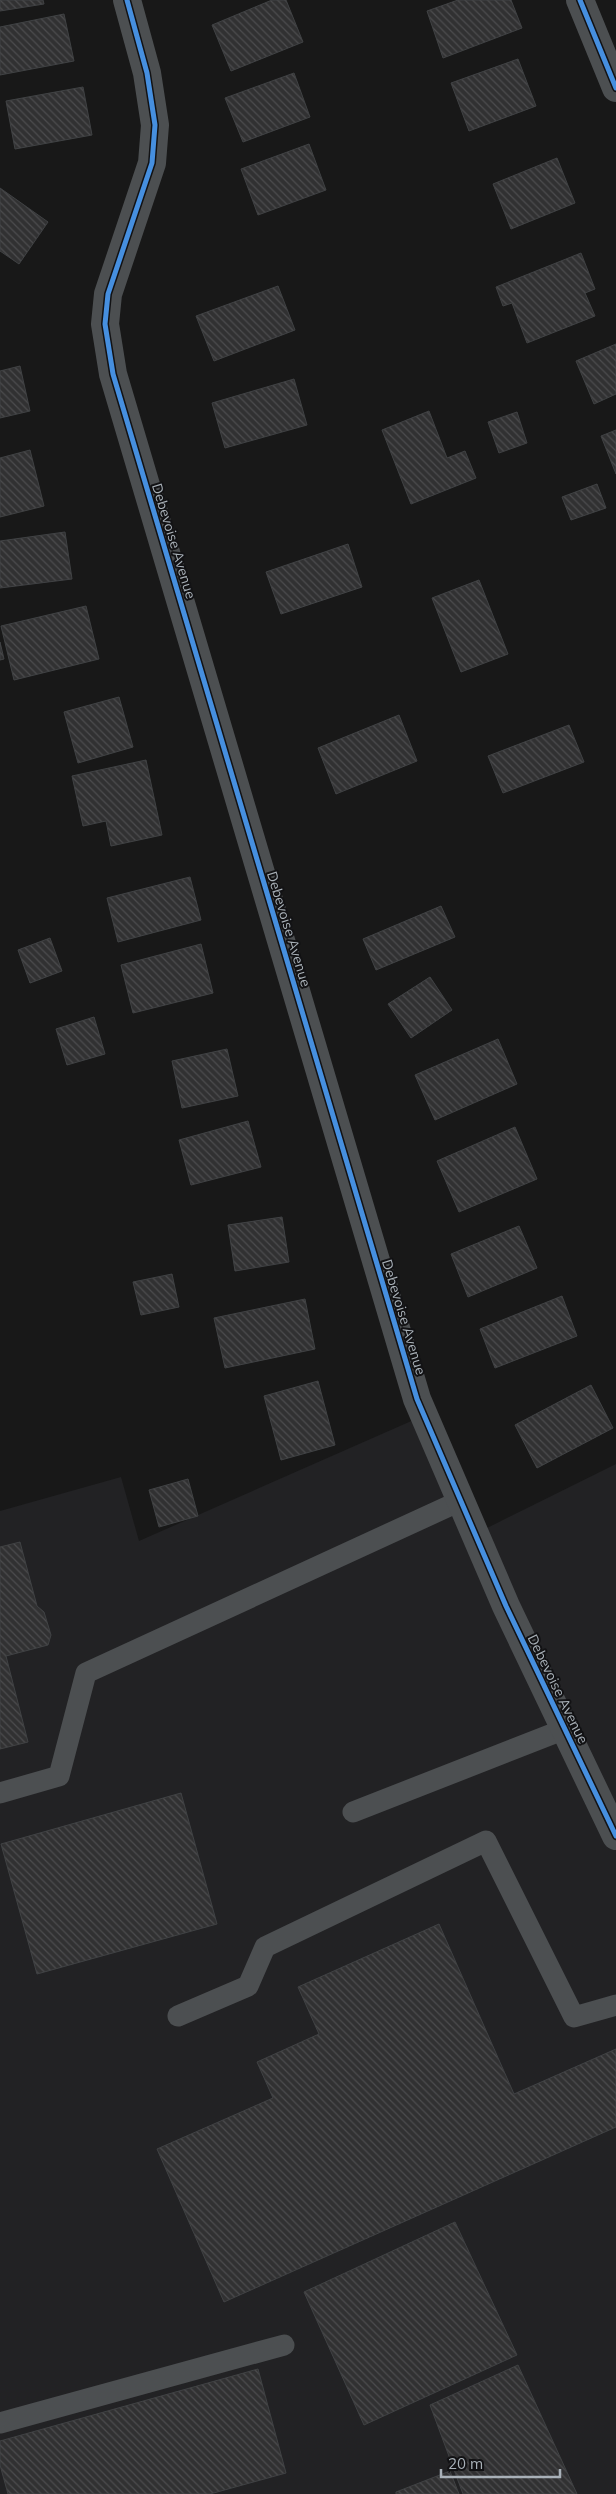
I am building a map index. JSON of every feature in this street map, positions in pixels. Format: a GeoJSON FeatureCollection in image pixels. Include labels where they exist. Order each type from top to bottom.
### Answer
{"type":"FeatureCollection","features":[{"type":"Feature","properties":{"kind":"street","name":"Debevoise Avenue"},"geometry":{"type":"LineString","coordinates":[[127,0],[147,74],[156,125],[152,163],[108,294],[105,324],[113,374],[417,1399],[506,1606],[616,1836]]}},
{"type":"Feature","properties":{"kind":"street"},"geometry":{"type":"LineString","coordinates":[[580,0],[616,88]]}},
{"type":"Feature","properties":{"kind":"lane"},"geometry":{"type":"LineString","coordinates":[[0,1793],[59,1776],[86,1673],[460,1501]]}},
{"type":"Feature","properties":{"kind":"lane"},"geometry":{"type":"LineString","coordinates":[[353,1812],[565,1729]]}},
{"type":"Feature","properties":{"kind":"lane"},"geometry":{"type":"LineString","coordinates":[[178,2016],[248,1986],[265,1947],[486,1841],[574,2018],[616,2005]]}},
{"type":"Feature","properties":{"kind":"lane"},"geometry":{"type":"LineString","coordinates":[[0,2423],[284,2345]]}},
{"type":"Feature","properties":{"kind":"shaded area"},"geometry":{"type":"Polygon","coordinates":[[[425,1415],[481,1531],[616,1464],[616,2494],[0,2494],[0,1511],[121,1477],[139,1541],[425,1415]]]}},
{"type":"Feature","properties":{"kind":"building"},"geometry":{"type":"Polygon","coordinates":[[[0,0],[43,0],[44,4],[0,11],[0,0]]]}},
{"type":"Feature","properties":{"kind":"building"},"geometry":{"type":"Polygon","coordinates":[[[272,0],[286,0],[303,42],[231,71],[212,25],[272,0]]]}},
{"type":"Feature","properties":{"kind":"building"},"geometry":{"type":"Polygon","coordinates":[[[458,0],[511,0],[522,28],[443,58],[427,11],[458,0]]]}},
{"type":"Feature","properties":{"kind":"building"},"geometry":{"type":"Polygon","coordinates":[[[64,14],[74,61],[0,75],[0,27],[64,14]]]}},
{"type":"Feature","properties":{"kind":"building"},"geometry":{"type":"Polygon","coordinates":[[[518,59],[536,106],[469,131],[451,83],[518,59]]]}},
{"type":"Feature","properties":{"kind":"building"},"geometry":{"type":"Polygon","coordinates":[[[294,73],[310,117],[243,142],[225,98],[294,73]]]}},
{"type":"Feature","properties":{"kind":"building"},"geometry":{"type":"Polygon","coordinates":[[[83,87],[92,135],[15,149],[6,101],[83,87]]]}},
{"type":"Feature","properties":{"kind":"building"},"geometry":{"type":"Polygon","coordinates":[[[309,144],[326,190],[258,215],[241,169],[309,144]]]}},
{"type":"Feature","properties":{"kind":"building"},"geometry":{"type":"Polygon","coordinates":[[[557,158],[575,203],[511,229],[493,184],[557,158]]]}},
{"type":"Feature","properties":{"kind":"building"},"geometry":{"type":"Polygon","coordinates":[[[0,188],[48,222],[19,264],[0,251],[0,188]]]}},
{"type":"Feature","properties":{"kind":"building"},"geometry":{"type":"Polygon","coordinates":[[[581,253],[595,289],[585,293],[595,316],[527,343],[512,303],[503,306],[496,287],[581,253]]]}},
{"type":"Feature","properties":{"kind":"building"},"geometry":{"type":"Polygon","coordinates":[[[278,286],[295,330],[214,361],[196,316],[278,286]]]}},
{"type":"Feature","properties":{"kind":"building"},"geometry":{"type":"Polygon","coordinates":[[[616,344],[616,394],[594,404],[576,361],[616,344]]]}},
{"type":"Feature","properties":{"kind":"building"},"geometry":{"type":"Polygon","coordinates":[[[20,366],[30,411],[0,418],[0,371],[20,366]]]}},
{"type":"Feature","properties":{"kind":"building"},"geometry":{"type":"Polygon","coordinates":[[[294,379],[307,425],[225,448],[212,403],[294,379]]]}},
{"type":"Feature","properties":{"kind":"building"},"geometry":{"type":"Polygon","coordinates":[[[429,411],[447,458],[465,451],[476,478],[411,504],[382,430],[429,411]]]}},
{"type":"Feature","properties":{"kind":"building"},"geometry":{"type":"Polygon","coordinates":[[[517,412],[527,443],[499,453],[488,422],[517,412]]]}},
{"type":"Feature","properties":{"kind":"building"},"geometry":{"type":"Polygon","coordinates":[[[616,430],[616,474],[601,436],[616,430]]]}},
{"type":"Feature","properties":{"kind":"building"},"geometry":{"type":"Polygon","coordinates":[[[30,450],[44,506],[0,517],[0,458],[30,450]]]}},
{"type":"Feature","properties":{"kind":"building"},"geometry":{"type":"Polygon","coordinates":[[[597,484],[606,508],[571,520],[562,497],[597,484]]]}},
{"type":"Feature","properties":{"kind":"building"},"geometry":{"type":"Polygon","coordinates":[[[65,532],[72,579],[0,588],[0,541],[65,532]]]}},
{"type":"Feature","properties":{"kind":"building"},"geometry":{"type":"Polygon","coordinates":[[[348,544],[362,587],[281,614],[266,572],[348,544]]]}},
{"type":"Feature","properties":{"kind":"building"},"geometry":{"type":"Polygon","coordinates":[[[479,580],[508,654],[461,672],[432,598],[479,580]]]}},
{"type":"Feature","properties":{"kind":"building"},"geometry":{"type":"Polygon","coordinates":[[[86,606],[99,659],[14,680],[1,626],[86,606]]]}},
{"type":"Feature","properties":{"kind":"building"},"geometry":{"type":"Polygon","coordinates":[[[0,642],[4,659],[0,660],[0,642]]]}},
{"type":"Feature","properties":{"kind":"building"},"geometry":{"type":"Polygon","coordinates":[[[119,697],[133,747],[78,763],[64,712],[119,697]]]}},
{"type":"Feature","properties":{"kind":"building"},"geometry":{"type":"Polygon","coordinates":[[[399,715],[417,761],[336,794],[318,748],[399,715]]]}},
{"type":"Feature","properties":{"kind":"building"},"geometry":{"type":"Polygon","coordinates":[[[569,725],[584,762],[503,793],[488,756],[569,725]]]}},
{"type":"Feature","properties":{"kind":"building"},"geometry":{"type":"Polygon","coordinates":[[[146,760],[162,835],[111,846],[106,821],[83,826],[72,776],[146,760]]]}},
{"type":"Feature","properties":{"kind":"building"},"geometry":{"type":"Polygon","coordinates":[[[190,877],[201,920],[118,942],[107,898],[190,877]]]}},
{"type":"Feature","properties":{"kind":"building"},"geometry":{"type":"Polygon","coordinates":[[[441,906],[455,937],[376,970],[363,939],[441,906]]]}},
{"type":"Feature","properties":{"kind":"building"},"geometry":{"type":"Polygon","coordinates":[[[50,938],[62,971],[30,983],[18,950],[50,938]]]}},
{"type":"Feature","properties":{"kind":"building"},"geometry":{"type":"Polygon","coordinates":[[[201,944],[213,993],[133,1013],[121,965],[201,944]]]}},
{"type":"Feature","properties":{"kind":"building"},"geometry":{"type":"Polygon","coordinates":[[[430,977],[452,1010],[411,1038],[388,1004],[430,977]]]}},
{"type":"Feature","properties":{"kind":"building"},"geometry":{"type":"Polygon","coordinates":[[[94,1017],[105,1054],[67,1065],[56,1029],[94,1017]]]}},
{"type":"Feature","properties":{"kind":"building"},"geometry":{"type":"Polygon","coordinates":[[[498,1039],[517,1084],[435,1120],[415,1075],[498,1039]]]}},
{"type":"Feature","properties":{"kind":"building"},"geometry":{"type":"Polygon","coordinates":[[[227,1049],[238,1096],[182,1108],[172,1061],[227,1049]]]}},
{"type":"Feature","properties":{"kind":"building"},"geometry":{"type":"Polygon","coordinates":[[[248,1121],[261,1167],[191,1185],[179,1140],[248,1121]]]}},
{"type":"Feature","properties":{"kind":"building"},"geometry":{"type":"Polygon","coordinates":[[[515,1127],[537,1179],[459,1212],[437,1161],[515,1127]]]}},
{"type":"Feature","properties":{"kind":"building"},"geometry":{"type":"Polygon","coordinates":[[[282,1217],[289,1262],[235,1271],[228,1225],[282,1217]]]}},
{"type":"Feature","properties":{"kind":"building"},"geometry":{"type":"Polygon","coordinates":[[[519,1226],[537,1268],[468,1297],[451,1254],[519,1226]]]}},
{"type":"Feature","properties":{"kind":"building"},"geometry":{"type":"Polygon","coordinates":[[[172,1274],[179,1307],[141,1315],[133,1282],[172,1274]]]}},
{"type":"Feature","properties":{"kind":"building"},"geometry":{"type":"Polygon","coordinates":[[[562,1296],[577,1336],[495,1368],[480,1329],[562,1296]]]}},
{"type":"Feature","properties":{"kind":"building"},"geometry":{"type":"Polygon","coordinates":[[[305,1299],[315,1349],[225,1368],[214,1318],[305,1299]]]}},
{"type":"Feature","properties":{"kind":"building"},"geometry":{"type":"Polygon","coordinates":[[[318,1381],[335,1445],[281,1460],[264,1396],[318,1381]]]}},
{"type":"Feature","properties":{"kind":"building"},"geometry":{"type":"Polygon","coordinates":[[[591,1385],[613,1428],[537,1468],[515,1425],[591,1385]]]}},
{"type":"Feature","properties":{"kind":"building"},"geometry":{"type":"Polygon","coordinates":[[[188,1479],[198,1516],[159,1527],[149,1490],[188,1479]]]}},
{"type":"Feature","properties":{"kind":"building"},"geometry":{"type":"Polygon","coordinates":[[[20,1542],[37,1606],[44,1612],[51,1635],[48,1645],[6,1656],[28,1742],[0,1749],[0,1547],[20,1542]]]}},
{"type":"Feature","properties":{"kind":"building"},"geometry":{"type":"Polygon","coordinates":[[[181,1793],[217,1924],[37,1974],[1,1844],[181,1793]]]}},
{"type":"Feature","properties":{"kind":"building"},"geometry":{"type":"Polygon","coordinates":[[[439,1924],[514,2094],[616,2049],[616,2127],[224,2302],[157,2149],[273,2098],[257,2062],[319,2034],[298,1987],[439,1924]]]}},
{"type":"Feature","properties":{"kind":"building"},"geometry":{"type":"Polygon","coordinates":[[[455,2222],[517,2355],[364,2425],[304,2292],[455,2222]]]}},
{"type":"Feature","properties":{"kind":"building"},"geometry":{"type":"Polygon","coordinates":[[[518,2365],[577,2494],[463,2494],[430,2405],[518,2365]]]}},
{"type":"Feature","properties":{"kind":"building"},"geometry":{"type":"Polygon","coordinates":[[[258,2369],[286,2473],[210,2494],[8,2494],[0,2465],[0,2441],[258,2369]]]}},
{"type":"Feature","properties":{"kind":"building"},"geometry":{"type":"Polygon","coordinates":[[[450,2471],[459,2494],[396,2494],[396,2492],[450,2471]]]}},
{"type":"Feature","properties":{"kind":"cycle path"},"geometry":{"type":"LineString","coordinates":[[127,0],[147,73],[155,125],[152,163],[108,294],[105,324],[113,374],[417,1399],[506,1606],[616,1836]]}},
{"type":"Feature","properties":{"kind":"cycle path"},"geometry":{"type":"LineString","coordinates":[[580,0],[616,88]]}}]}
